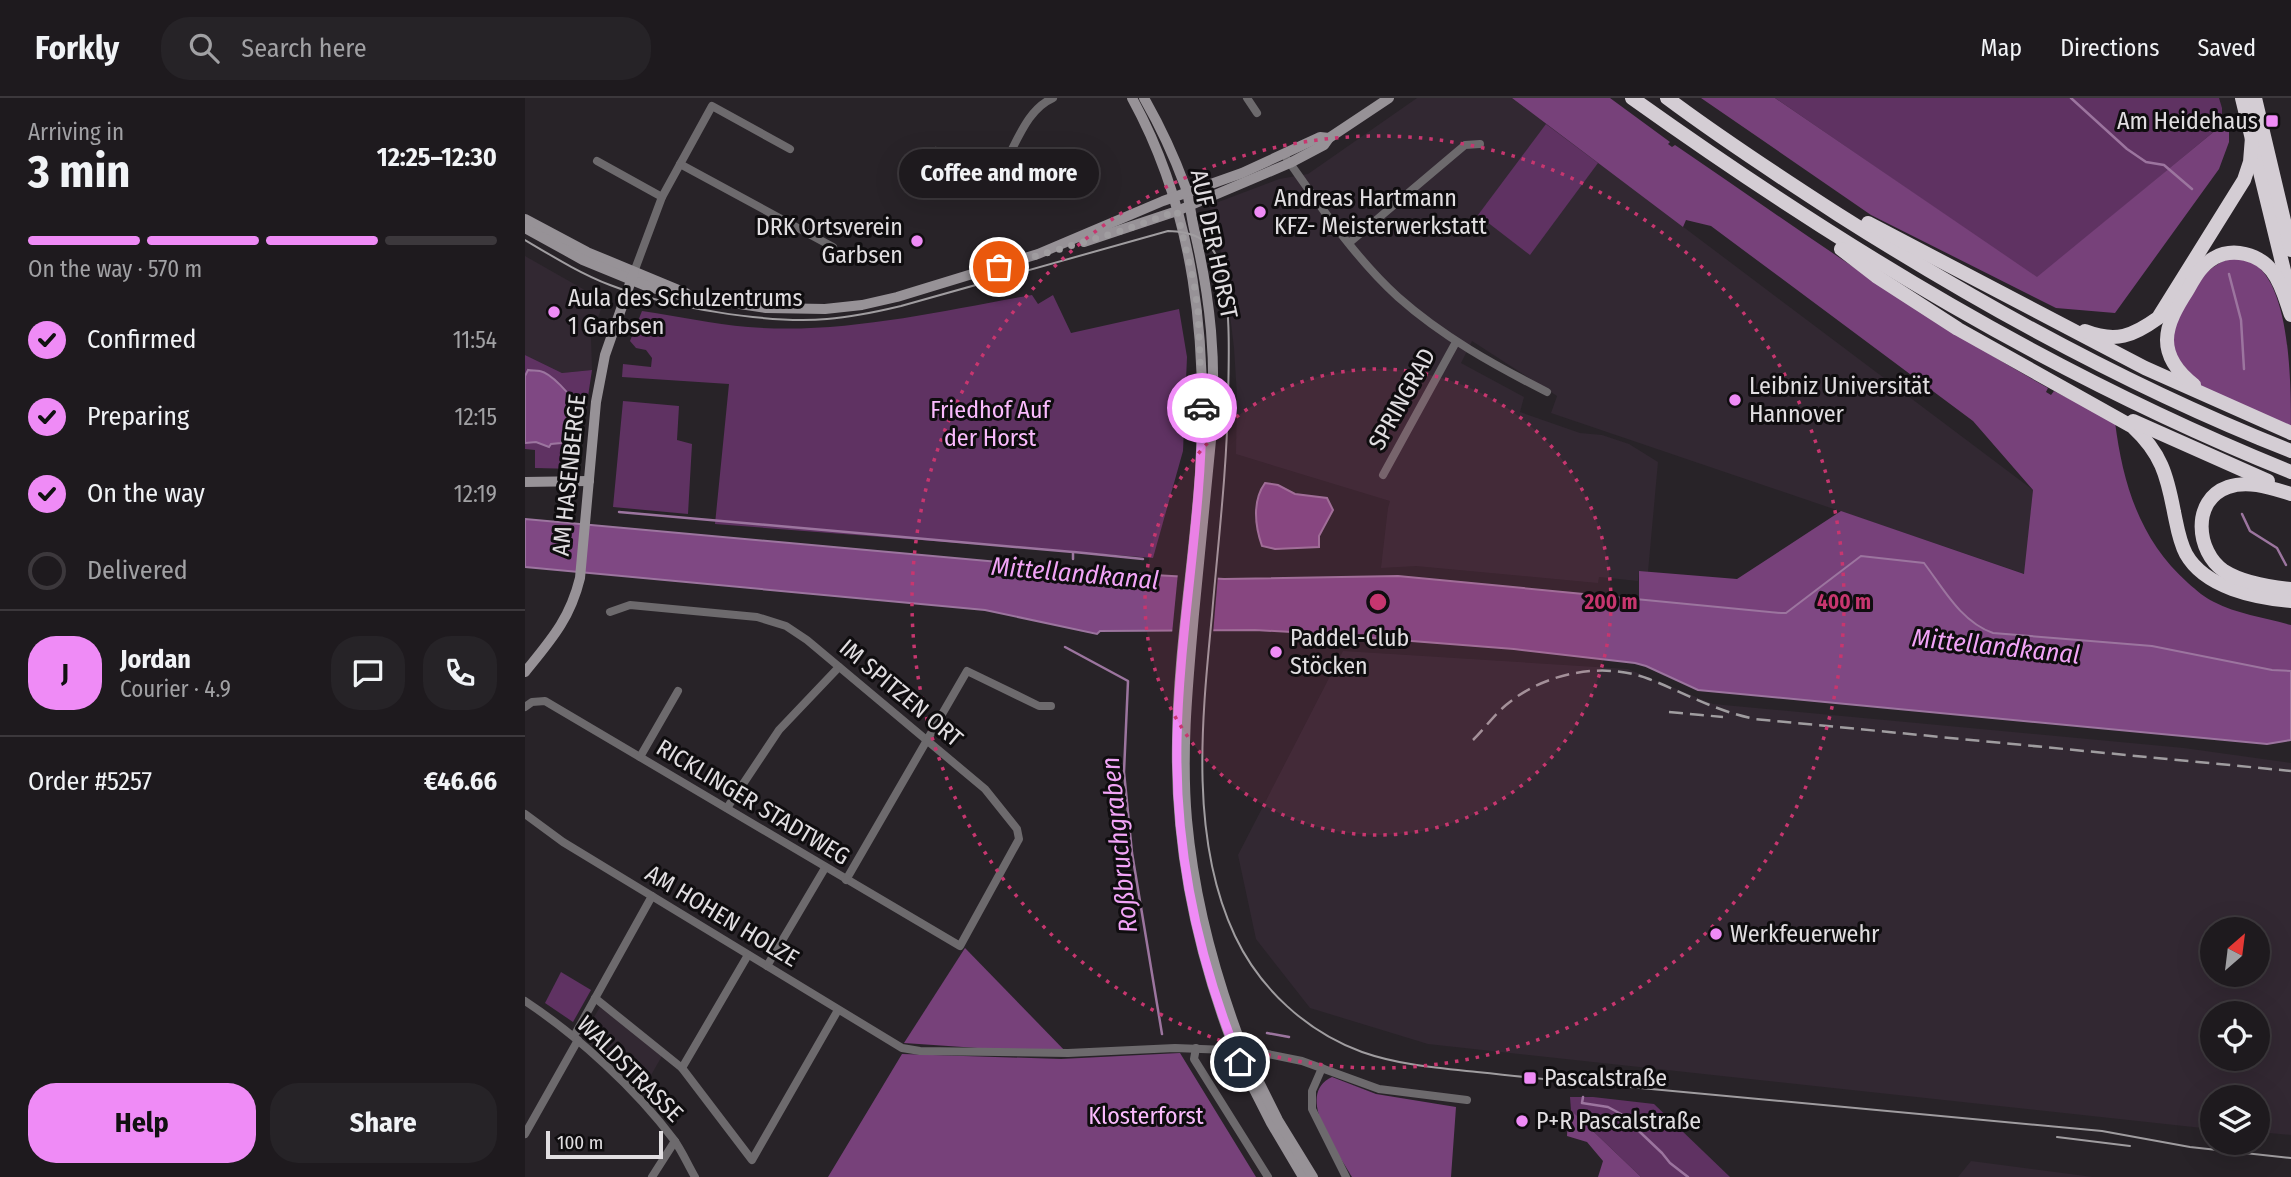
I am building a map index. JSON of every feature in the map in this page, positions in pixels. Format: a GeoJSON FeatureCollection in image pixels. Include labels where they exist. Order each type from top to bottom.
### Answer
{"type":"FeatureCollection","features":[{"type":"Feature","properties":{"kind":"highway"},"geometry":{"type":"LineString","coordinates":[[1632,98],[1723,163],[1914,285],[2040,356],[2139,406],[2291,472]]}},
{"type":"Feature","properties":{"kind":"highway"},"geometry":{"type":"LineString","coordinates":[[1667,98],[1786,181],[1924,268],[2048,337],[2213,419],[2291,451]]}},
{"type":"Feature","properties":{"kind":"highway"},"geometry":{"type":"LineString","coordinates":[[2242,98],[2291,301]]}},
{"type":"Feature","properties":{"kind":"highway"},"geometry":{"type":"LineString","coordinates":[[2255,98],[2291,250]]}},
{"type":"Feature","properties":{"kind":"highway"},"geometry":{"type":"LineString","coordinates":[[2045,316],[2093,334],[2119,337],[2138,332],[2158,318],[2244,180],[2250,162],[2252,137]]}},
{"type":"Feature","properties":{"kind":"highway"},"geometry":{"type":"LineString","coordinates":[[1786,181],[2145,368],[2291,433]]}},
{"type":"Feature","properties":{"kind":"highway"},"geometry":{"type":"LineString","coordinates":[[1789,206],[1838,248],[1907,297],[1958,329],[2133,427],[2148,441],[2160,460],[2168,480],[2178,531],[2186,554],[2195,564],[2231,588],[2267,599],[2291,601]]}},
{"type":"Feature","properties":{"kind":"highway"},"geometry":{"type":"LineString","coordinates":[[2247,415],[2207,393],[2179,373],[2168,348],[2171,320],[2200,270],[2214,258],[2236,252],[2258,258],[2272,271],[2279,281],[2291,316]]}},
{"type":"Feature","properties":{"kind":"highway"},"geometry":{"type":"LineString","coordinates":[[2078,396],[2291,492]]}},
{"type":"Feature","properties":{"kind":"highway"},"geometry":{"type":"LineString","coordinates":[[2291,492],[2250,484],[2222,490],[2214,496],[2204,513],[2201,533],[2207,552],[2225,571],[2269,587],[2291,589]]}},
{"type":"Feature","properties":{"kind":"street"},"geometry":{"type":"LineString","coordinates":[[936,151],[992,182],[1000,173],[1035,110],[1053,98]]}},
{"type":"Feature","properties":{"kind":"street","name":"AUF DER HORST"},"geometry":{"type":"LineString","coordinates":[[1132,98],[1149,130],[1174,197],[1195,291],[1202,382],[1195,565]]}},
{"type":"Feature","properties":{"kind":"street","name":"AUF DER HORST"},"geometry":{"type":"LineString","coordinates":[[1144,98],[1187,193],[1212,322],[1215,384],[1188,638],[1184,742],[1191,860],[1206,936],[1236,1041],[1271,1123],[1303,1177]]}},
{"type":"Feature","properties":{"kind":"street"},"geometry":{"type":"LineString","coordinates":[[1247,98],[1257,113]]}},
{"type":"Feature","properties":{"kind":"street"},"geometry":{"type":"LineString","coordinates":[[525,228],[583,260],[678,288],[691,296],[766,308],[825,309],[862,305],[920,291],[1050,250],[1121,231],[1177,211],[1287,159],[1320,137],[1329,138],[1389,98]]}},
{"type":"Feature","properties":{"kind":"street"},"geometry":{"type":"LineString","coordinates":[[633,276],[662,197],[712,106],[790,149]]}},
{"type":"Feature","properties":{"kind":"street"},"geometry":{"type":"LineString","coordinates":[[1349,243],[1465,145],[1480,144]]}},
{"type":"Feature","properties":{"kind":"street"},"geometry":{"type":"LineString","coordinates":[[1050,250],[1174,197],[1287,159]]}},
{"type":"Feature","properties":{"kind":"street"},"geometry":{"type":"LineString","coordinates":[[1287,159],[1349,243],[1397,296],[1455,342],[1547,392]]}},
{"type":"Feature","properties":{"kind":"street"},"geometry":{"type":"LineString","coordinates":[[597,161],[662,197]]}},
{"type":"Feature","properties":{"kind":"street"},"geometry":{"type":"LineString","coordinates":[[680,164],[833,247]]}},
{"type":"Feature","properties":{"kind":"street"},"geometry":{"type":"LineString","coordinates":[[525,219],[633,276]]}},
{"type":"Feature","properties":{"kind":"street","name":"AM HASENBERGE"},"geometry":{"type":"LineString","coordinates":[[525,672],[568,614],[580,578],[596,402],[605,355],[633,276]]}},
{"type":"Feature","properties":{"kind":"street","name":"SPRINGRAD"},"geometry":{"type":"LineString","coordinates":[[1383,475],[1455,342]]}},
{"type":"Feature","properties":{"kind":"street"},"geometry":{"type":"LineString","coordinates":[[525,482],[589,481]]}},
{"type":"Feature","properties":{"kind":"street","name":"IM SPITZEN ORT"},"geometry":{"type":"LineString","coordinates":[[610,612],[630,605],[772,620],[786,626],[807,640],[985,789],[1020,834],[1018,844],[960,946]]}},
{"type":"Feature","properties":{"kind":"street"},"geometry":{"type":"LineString","coordinates":[[727,808],[771,740],[839,667]]}},
{"type":"Feature","properties":{"kind":"street"},"geometry":{"type":"LineString","coordinates":[[846,880],[967,671],[1039,706],[1051,706]]}},
{"type":"Feature","properties":{"kind":"street"},"geometry":{"type":"LineString","coordinates":[[639,757],[678,691]]}},
{"type":"Feature","properties":{"kind":"street","name":"RICKLINGER STADTWEG"},"geometry":{"type":"LineString","coordinates":[[525,707],[532,702],[545,701],[960,946]]}},
{"type":"Feature","properties":{"kind":"street","name":"AM HOHEN HOLZE"},"geometry":{"type":"LineString","coordinates":[[525,814],[563,842],[902,1048],[921,1051],[1068,1053],[1196,1048]]}},
{"type":"Feature","properties":{"kind":"street"},"geometry":{"type":"LineString","coordinates":[[767,966],[825,868]]}},
{"type":"Feature","properties":{"kind":"street"},"geometry":{"type":"LineString","coordinates":[[525,1134],[652,896]]}},
{"type":"Feature","properties":{"kind":"street"},"geometry":{"type":"LineString","coordinates":[[682,1068],[748,955]]}},
{"type":"Feature","properties":{"kind":"street"},"geometry":{"type":"LineString","coordinates":[[596,998],[682,1068],[752,1160],[838,1010]]}},
{"type":"Feature","properties":{"kind":"street","name":"WALDSTRASSE"},"geometry":{"type":"LineString","coordinates":[[525,1001],[576,1038],[639,1100],[675,1141],[695,1177]]}},
{"type":"Feature","properties":{"kind":"street"},"geometry":{"type":"LineString","coordinates":[[1268,1177],[1195,1059],[1196,1048],[1253,1051],[1302,1061],[1379,1089],[1467,1100]]}},
{"type":"Feature","properties":{"kind":"street","name":"AUF DER HORST"},"geometry":{"type":"LineString","coordinates":[[1245,1062],[1313,1177]]}},
{"type":"Feature","properties":{"kind":"street"},"geometry":{"type":"LineString","coordinates":[[1322,1068],[1312,1091],[1312,1109],[1346,1177]]}},
{"type":"Feature","properties":{"kind":"street"},"geometry":{"type":"LineString","coordinates":[[652,1177],[675,1141]]}},
{"type":"Feature","properties":{"kind":"shaded area"},"geometry":{"type":"Polygon","coordinates":[[[1417,98],[1512,98],[2033,490],[2025,574],[1551,413],[1557,396],[1472,341],[1461,363],[1524,397],[1520,412],[1580,433],[1602,435],[1629,444],[1658,462],[1648,572],[1639,571],[1638,581],[1599,577],[1598,583],[1416,566],[1381,568],[1390,501],[1236,454],[1234,348],[1224,265],[1210,208],[1213,204],[1279,179],[1308,174],[1417,98]]]}},
{"type":"Feature","properties":{"kind":"shaded area"},"geometry":{"type":"Polygon","coordinates":[[[525,256],[604,301],[591,337],[592,370],[562,373],[525,355],[525,256]]]}},
{"type":"Feature","properties":{"kind":"shaded area"},"geometry":{"type":"Polygon","coordinates":[[[1343,651],[1628,669],[1713,704],[2184,748],[2291,763],[2291,1135],[2270,1133],[2270,1085],[2200,1085],[2200,1128],[1428,1044],[1310,1008],[1256,939],[1238,855],[1343,651]]]}},
{"type":"Feature","properties":{"kind":"shaded area"},"geometry":{"type":"Polygon","coordinates":[[[600,1007],[662,1056],[643,1089],[584,1034],[600,1007]]]}},
{"type":"Feature","properties":{"kind":"shaded area"},"geometry":{"type":"Polygon","coordinates":[[[1971,1161],[2093,1177],[1958,1177],[1971,1161]]]}},
{"type":"Feature","properties":{"kind":"green space"},"geometry":{"type":"Polygon","coordinates":[[[1512,98],[1610,98],[1670,142],[1668,144],[1672,147],[1675,145],[1905,301],[2048,388],[2046,392],[2051,395],[2054,391],[2115,422],[2129,489],[2157,549],[2188,583],[2211,600],[2242,613],[2291,625],[2291,671],[2272,670],[2152,646],[1993,633],[1962,613],[1924,563],[1861,556],[1786,613],[1639,600],[1639,571],[1737,579],[1841,511],[2024,574],[2033,490],[1973,421],[1711,226],[1686,220],[1683,227],[1512,98]]]}},
{"type":"Feature","properties":{"kind":"green space"},"geometry":{"type":"Polygon","coordinates":[[[1701,98],[1775,98],[2037,277],[2222,125],[2229,131],[2229,142],[2219,169],[2115,313],[2056,308],[1871,215],[1701,98]]]}},
{"type":"Feature","properties":{"kind":"green space"},"geometry":{"type":"Polygon","coordinates":[[[1775,98],[2219,98],[2222,125],[2037,278],[1775,98]]]}},
{"type":"Feature","properties":{"kind":"green space"},"geometry":{"type":"Polygon","coordinates":[[[1546,124],[1598,163],[1530,255],[1478,215],[1546,124]]]}},
{"type":"Feature","properties":{"kind":"green space"},"geometry":{"type":"Polygon","coordinates":[[[2229,259],[2251,262],[2264,273],[2274,290],[2286,337],[2291,428],[2201,387],[2172,351],[2176,323],[2191,291],[2211,269],[2229,259]]]}},
{"type":"Feature","properties":{"kind":"green space","name":"Friedhof Auf der Horst"},"geometry":{"type":"Polygon","coordinates":[[[1032,295],[1038,304],[1053,295],[1071,333],[1179,309],[1187,357],[1183,451],[1153,558],[715,524],[729,384],[622,377],[623,364],[651,367],[652,358],[646,350],[636,348],[630,341],[642,311],[748,327],[819,328],[891,320],[1032,295]]]}},
{"type":"Feature","properties":{"kind":"green space"},"geometry":{"type":"Polygon","coordinates":[[[525,355],[562,373],[592,370],[577,469],[535,468],[535,450],[525,449],[525,355]]]}},
{"type":"Feature","properties":{"kind":"green space"},"geometry":{"type":"Polygon","coordinates":[[[623,401],[679,406],[677,440],[692,444],[688,514],[613,507],[623,401]]]}},
{"type":"Feature","properties":{"kind":"green space"},"geometry":{"type":"Polygon","coordinates":[[[965,948],[1068,1054],[904,1043],[965,948]]]}},
{"type":"Feature","properties":{"kind":"green space"},"geometry":{"type":"Polygon","coordinates":[[[561,972],[591,990],[573,1022],[545,1003],[561,972]]]}},
{"type":"Feature","properties":{"kind":"green space","name":"Klosterforst"},"geometry":{"type":"Polygon","coordinates":[[[1180,1053],[1256,1177],[828,1177],[902,1054],[1061,1059],[1180,1053]]]}},
{"type":"Feature","properties":{"kind":"green space"},"geometry":{"type":"Polygon","coordinates":[[[1332,1077],[1376,1094],[1456,1107],[1451,1177],[1352,1177],[1330,1140],[1318,1110],[1317,1097],[1321,1085],[1332,1077]]]}},
{"type":"Feature","properties":{"kind":"green space"},"geometry":{"type":"Polygon","coordinates":[[[1570,1097],[1654,1104],[1730,1177],[1641,1177],[1571,1110],[1570,1097]]]}},
{"type":"Feature","properties":{"kind":"green space"},"geometry":{"type":"Polygon","coordinates":[[[1571,1110],[1641,1177],[1598,1177],[1603,1161],[1587,1142],[1567,1136],[1568,1115],[1571,1110]]]}},
{"type":"Feature","properties":{"kind":"water"},"geometry":{"type":"Polygon","coordinates":[[[528,370],[540,371],[549,376],[573,401],[573,415],[561,443],[551,444],[549,447],[536,442],[525,443],[525,376],[528,370]]]}},
{"type":"Feature","properties":{"kind":"water"},"geometry":{"type":"Polygon","coordinates":[[[1265,483],[1278,485],[1295,494],[1327,498],[1333,510],[1319,536],[1319,547],[1275,549],[1262,546],[1256,506],[1265,483]]]}},
{"type":"Feature","properties":{"kind":"water","name":"Mittellandkanal"},"geometry":{"type":"Polygon","coordinates":[[[525,519],[1119,573],[1224,579],[1398,576],[1781,613],[1786,613],[1861,556],[1924,563],[1962,613],[1993,633],[2152,646],[2272,670],[2291,671],[2291,740],[2267,744],[1698,690],[1635,663],[1514,649],[1255,630],[1100,631],[1097,634],[985,610],[525,567],[525,519]]]}},
{"type":"Feature","properties":{"kind":"pier"},"geometry":{"type":"Polygon","coordinates":[[[1178,573],[1218,575],[1213,634],[1172,634],[1178,573]]]}},
{"type":"Feature","properties":{"kind":"waterway"},"geometry":{"type":"LineString","coordinates":[[2071,98],[2127,149],[2146,162],[2164,165],[2192,189]]}},
{"type":"Feature","properties":{"kind":"waterway"},"geometry":{"type":"LineString","coordinates":[[2229,274],[2241,320],[2244,369]]}},
{"type":"Feature","properties":{"kind":"waterway","name":"Mittellandkanal"},"geometry":{"type":"LineString","coordinates":[[619,512],[1073,552],[1073,559]]}},
{"type":"Feature","properties":{"kind":"waterway"},"geometry":{"type":"LineString","coordinates":[[2242,514],[2250,531],[2277,548],[2286,565]]}},
{"type":"Feature","properties":{"kind":"waterway","name":"Mittellandkanal"},"geometry":{"type":"LineString","coordinates":[[1074,552],[1143,559]]}},
{"type":"Feature","properties":{"kind":"waterway","name":"Roßbruchgraben"},"geometry":{"type":"LineString","coordinates":[[1065,647],[1128,681],[1124,772],[1132,853],[1162,1034]]}},
{"type":"Feature","properties":{"kind":"waterway","name":"Roßbruchgraben"},"geometry":{"type":"LineString","coordinates":[[1267,1033],[1289,1037]]}},
{"type":"Feature","properties":{"kind":"waterway","name":"Roßbruchgraben"},"geometry":{"type":"LineString","coordinates":[[1585,1078],[1586,1073]]}},
{"type":"Feature","properties":{"kind":"waterway","name":"Roßbruchgraben"},"geometry":{"type":"LineString","coordinates":[[1583,1097],[1582,1103],[1608,1107],[1621,1114],[1670,1163],[1688,1177]]}},
{"type":"Feature","properties":{"kind":"tram line"},"geometry":{"type":"LineString","coordinates":[[525,240],[588,276],[633,293],[717,312],[803,320],[846,317],[901,306],[1168,231],[1193,235],[1206,243],[1216,256],[1224,279],[1229,348],[1226,452],[1205,695],[1205,819],[1220,899],[1245,955],[1272,991],[1322,1033],[1362,1052],[1433,1067],[2102,1131],[2190,1147],[2291,1158]]}},
{"type":"Feature","properties":{"kind":"tram line"},"geometry":{"type":"LineString","coordinates":[[2057,1137],[2130,1146]]}},
{"type":"Feature","properties":{"kind":"railway"},"geometry":{"type":"LineString","coordinates":[[1473,740],[1506,705],[1538,685],[1574,673],[1612,671],[1649,679],[1713,707],[1755,719],[2291,771]]}},
{"type":"Feature","properties":{"kind":"railway"},"geometry":{"type":"LineString","coordinates":[[1669,712],[1723,717]]}},
{"type":"Feature","properties":{"kind":"way so far"},"geometry":{"type":"LineString","coordinates":[[999,267],[1121,231],[1177,211],[1198,310],[1202,408]]}},
{"type":"Feature","properties":{"kind":"place","name":"Am Heidehaus"},"geometry":{"type":"Point","coordinates":[2272,121]}},
{"type":"Feature","properties":{"kind":"place","name":"Andreas Hartmann KFZ- Meisterwerkstatt"},"geometry":{"type":"Point","coordinates":[1260,212]}},
{"type":"Feature","properties":{"kind":"place","name":"DRK Ortsverein Garbsen"},"geometry":{"type":"Point","coordinates":[917,241]}},
{"type":"Feature","properties":{"kind":"place","name":"Coffee and more"},"geometry":{"type":"Point","coordinates":[999,267]}},
{"type":"Feature","properties":{"kind":"place","name":"Aula des Schulzentrums 1 Garbsen"},"geometry":{"type":"Point","coordinates":[554,312]}},
{"type":"Feature","properties":{"kind":"place","name":"Leibniz Universität Hannover"},"geometry":{"type":"Point","coordinates":[1735,400]}},
{"type":"Feature","properties":{"kind":"place","name":"Paddel-Club Stöcken"},"geometry":{"type":"Point","coordinates":[1276,652]}},
{"type":"Feature","properties":{"kind":"place","name":"Werkfeuerwehr"},"geometry":{"type":"Point","coordinates":[1716,934]}},
{"type":"Feature","properties":{"kind":"place","name":"Pascalstraße"},"geometry":{"type":"Point","coordinates":[1530,1078]}},
{"type":"Feature","properties":{"kind":"place","name":"P+R Pascalstraße"},"geometry":{"type":"Point","coordinates":[1522,1121]}},
{"type":"Feature","properties":{"kind":"route"},"geometry":{"type":"LineString","coordinates":[[1202,408],[1200,473],[1178,706],[1179,818],[1198,938],[1220,1010],[1240,1062]]}}]}
